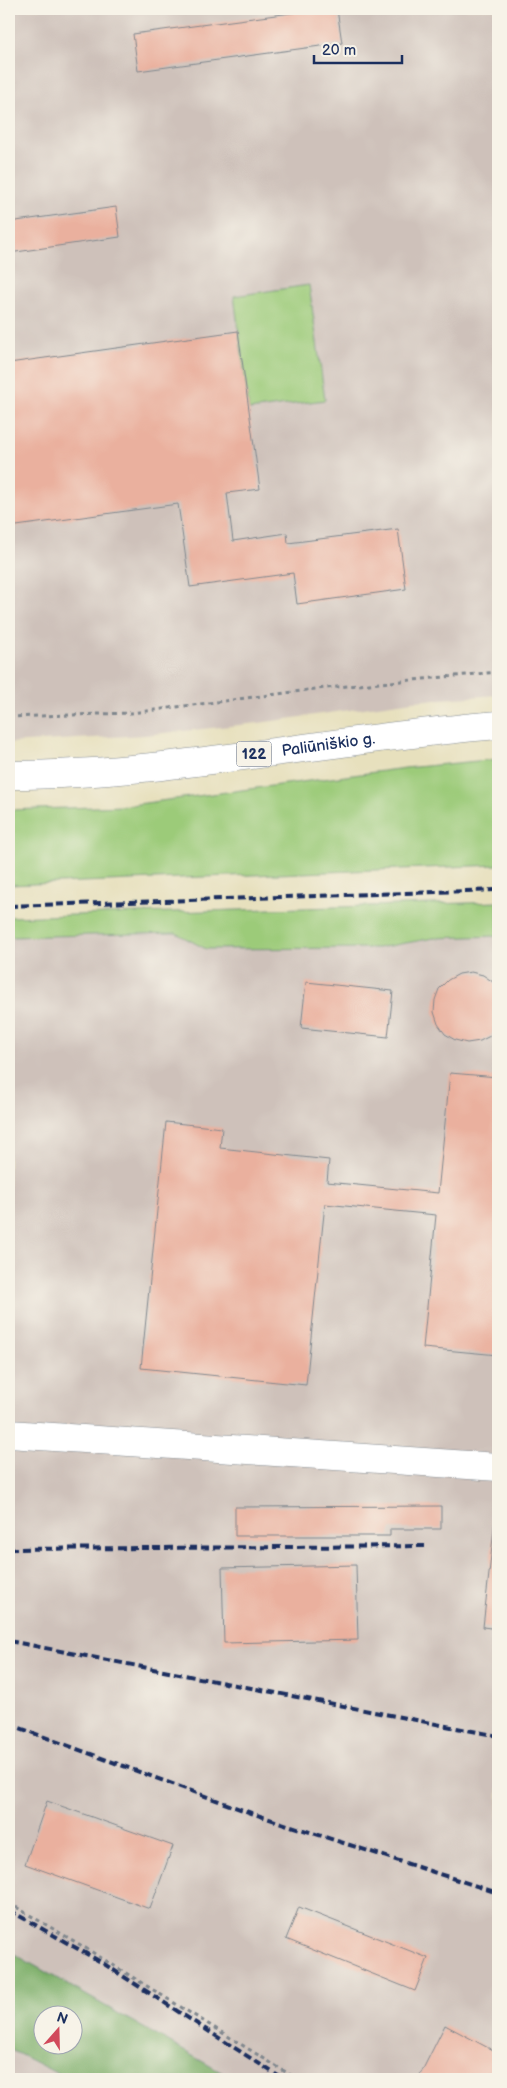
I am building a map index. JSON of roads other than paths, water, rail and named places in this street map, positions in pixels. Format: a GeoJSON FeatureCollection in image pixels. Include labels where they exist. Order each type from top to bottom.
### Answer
{"type":"FeatureCollection","features":[{"type":"Feature","properties":{"kind":"main road","name":"Paliūniškio g."},"geometry":{"type":"LineString","coordinates":[[9,775],[122,770],[392,736],[498,725]]}},
{"type":"Feature","properties":{"kind":"main road"},"geometry":{"type":"LineString","coordinates":[[9,1434],[498,1467]]}},
{"type":"Feature","properties":{"kind":"railway"},"geometry":{"type":"LineString","coordinates":[[9,906],[498,890]]}},
{"type":"Feature","properties":{"kind":"railway"},"geometry":{"type":"LineString","coordinates":[[9,1549],[426,1546]]}},
{"type":"Feature","properties":{"kind":"railway"},"geometry":{"type":"LineString","coordinates":[[9,1641],[498,1736]]}},
{"type":"Feature","properties":{"kind":"railway"},"geometry":{"type":"LineString","coordinates":[[9,1724],[254,1814],[498,1893]]}},
{"type":"Feature","properties":{"kind":"railway"},"geometry":{"type":"LineString","coordinates":[[9,1910],[101,1962],[283,2079]]}}]}
